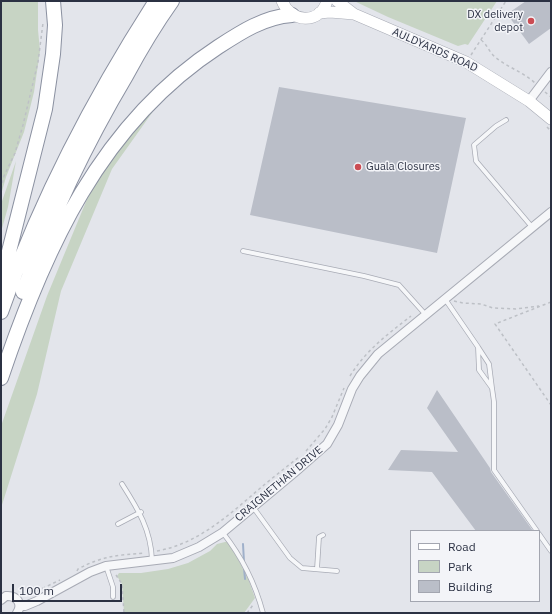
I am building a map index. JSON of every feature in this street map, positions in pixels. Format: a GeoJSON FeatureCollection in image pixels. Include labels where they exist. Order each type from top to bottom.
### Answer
{"type":"FeatureCollection","features":[{"type":"Feature","properties":{"kind":"highway"},"geometry":{"type":"LineString","coordinates":[[1,283],[45,109],[53,54],[55,25],[53,1]]}},
{"type":"Feature","properties":{"kind":"highway"},"geometry":{"type":"LineString","coordinates":[[1,312],[24,251],[67,154],[108,78],[156,1]]}},
{"type":"Feature","properties":{"kind":"highway"},"geometry":{"type":"LineString","coordinates":[[1,354],[32,266],[73,173],[115,94],[172,1]]}},
{"type":"Feature","properties":{"kind":"highway"},"geometry":{"type":"LineString","coordinates":[[1,378],[14,339],[46,260],[80,194],[114,144],[142,111],[159,94],[194,64],[228,41],[255,25],[269,19],[284,6]]}},
{"type":"Feature","properties":{"kind":"street"},"geometry":{"type":"LineString","coordinates":[[319,13],[324,9],[327,1]]}},
{"type":"Feature","properties":{"kind":"street","name":"AULDYARDS ROAD"},"geometry":{"type":"LineString","coordinates":[[337,1],[354,14],[466,62],[529,101],[551,120]]}},
{"type":"Feature","properties":{"kind":"street","name":"AULDYARDS ROAD"},"geometry":{"type":"LineString","coordinates":[[284,6],[298,18],[313,17],[319,13],[330,12],[354,14]]}},
{"type":"Feature","properties":{"kind":"street"},"geometry":{"type":"LineString","coordinates":[[529,101],[551,72]]}},
{"type":"Feature","properties":{"kind":"street","name":"CRAIGNETHAN DRIVE"},"geometry":{"type":"LineString","coordinates":[[1,600],[6,596],[13,596],[18,600],[18,610],[90,572],[152,556],[173,558],[199,547],[222,533],[327,444],[338,425],[352,389],[360,376],[378,354],[423,312],[444,298],[551,212]]}},
{"type":"Feature","properties":{"kind":"lane"},"geometry":{"type":"LineString","coordinates":[[506,120],[496,126],[474,145],[476,161],[533,227]]}},
{"type":"Feature","properties":{"kind":"lane"},"geometry":{"type":"LineString","coordinates":[[243,251],[364,276],[399,285],[423,312]]}},
{"type":"Feature","properties":{"kind":"lane"},"geometry":{"type":"LineString","coordinates":[[444,298],[489,364],[494,402],[494,470],[536,530]]}},
{"type":"Feature","properties":{"kind":"lane"},"geometry":{"type":"LineString","coordinates":[[478,347],[479,370],[492,388]]}},
{"type":"Feature","properties":{"kind":"lane"},"geometry":{"type":"LineString","coordinates":[[122,484],[140,512],[150,540],[152,556]]}},
{"type":"Feature","properties":{"kind":"lane"},"geometry":{"type":"LineString","coordinates":[[253,507],[290,558],[302,568],[337,571]]}},
{"type":"Feature","properties":{"kind":"lane"},"geometry":{"type":"LineString","coordinates":[[118,524],[140,512]]}},
{"type":"Feature","properties":{"kind":"lane"},"geometry":{"type":"LineString","coordinates":[[222,533],[229,541],[249,573],[258,595],[263,613]]}},
{"type":"Feature","properties":{"kind":"lane"},"geometry":{"type":"LineString","coordinates":[[317,569],[319,537],[323,535]]}},
{"type":"Feature","properties":{"kind":"lane"},"geometry":{"type":"LineString","coordinates":[[540,535],[551,551]]}},
{"type":"Feature","properties":{"kind":"lane"},"geometry":{"type":"LineString","coordinates":[[107,568],[113,587],[113,597]]}},
{"type":"Feature","properties":{"kind":"path"},"geometry":{"type":"LineString","coordinates":[[470,56],[506,1]]}},
{"type":"Feature","properties":{"kind":"path"},"geometry":{"type":"LineString","coordinates":[[1,189],[4,176],[15,153],[30,97],[43,30],[44,17]]}},
{"type":"Feature","properties":{"kind":"path"},"geometry":{"type":"LineString","coordinates":[[481,40],[493,55],[523,74],[551,98]]}},
{"type":"Feature","properties":{"kind":"path"},"geometry":{"type":"LineString","coordinates":[[444,298],[463,303],[481,304],[493,308],[516,309],[542,306]]}},
{"type":"Feature","properties":{"kind":"path"},"geometry":{"type":"LineString","coordinates":[[551,302],[495,324],[551,405]]}},
{"type":"Feature","properties":{"kind":"path"},"geometry":{"type":"LineString","coordinates":[[349,378],[362,359],[372,348],[423,312]]}},
{"type":"Feature","properties":{"kind":"path"},"geometry":{"type":"LineString","coordinates":[[76,572],[78,569],[102,558],[121,554],[152,556],[201,535],[303,454],[325,429],[332,417],[344,387]]}},
{"type":"Feature","properties":{"kind":"path"},"geometry":{"type":"LineString","coordinates":[[107,568],[117,576],[122,584],[124,613]]}},
{"type":"Feature","properties":{"kind":"path"},"geometry":{"type":"LineString","coordinates":[[34,596],[38,591],[58,580],[65,579]]}},
{"type":"Feature","properties":{"kind":"path"},"geometry":{"type":"LineString","coordinates":[[247,613],[253,605]]}},
{"type":"Feature","properties":{"kind":"green space"},"geometry":{"type":"Polygon","coordinates":[[[1,1],[38,1],[40,51],[34,92],[24,132],[6,177],[1,195],[1,1]]]}},
{"type":"Feature","properties":{"kind":"green space"},"geometry":{"type":"Polygon","coordinates":[[[354,1],[497,1],[468,45],[465,44],[458,46],[354,1]]]}},
{"type":"Feature","properties":{"kind":"green space"},"geometry":{"type":"Polygon","coordinates":[[[159,103],[112,169],[61,291],[37,394],[1,508],[1,426],[47,296],[90,192],[132,124],[159,103]]]}},
{"type":"Feature","properties":{"kind":"green space"},"geometry":{"type":"Polygon","coordinates":[[[16,161],[8,207],[1,232],[1,204],[16,161]]]}},
{"type":"Feature","properties":{"kind":"green space"},"geometry":{"type":"Polygon","coordinates":[[[229,541],[249,581],[255,598],[244,613],[124,613],[122,584],[117,576],[119,573],[141,573],[168,569],[188,563],[210,551],[217,544],[229,541]]]}},
{"type":"Feature","properties":{"kind":"building","name":"DX delivery depot"},"geometry":{"type":"Polygon","coordinates":[[[526,1],[551,1],[551,28],[529,44],[507,14],[526,1]]]}},
{"type":"Feature","properties":{"kind":"building","name":"Guala Closures"},"geometry":{"type":"Polygon","coordinates":[[[279,87],[466,118],[437,253],[250,215],[279,87]]]}},
{"type":"Feature","properties":{"kind":"building"},"geometry":{"type":"Polygon","coordinates":[[[437,390],[490,468],[491,472],[532,530],[475,530],[432,472],[388,470],[401,450],[458,452],[427,408],[437,390]]]}},
{"type":"Feature","properties":{"kind":"waterway"},"geometry":{"type":"LineString","coordinates":[[243,544],[244,562]]}},
{"type":"Feature","properties":{"kind":"waterway"},"geometry":{"type":"LineString","coordinates":[[244,568],[245,579]]}},
{"type":"Feature","properties":{"kind":"place","name":"DX delivery depot"},"geometry":{"type":"Point","coordinates":[531,21]}},
{"type":"Feature","properties":{"kind":"place","name":"Guala Closures"},"geometry":{"type":"Point","coordinates":[358,167]}}]}
